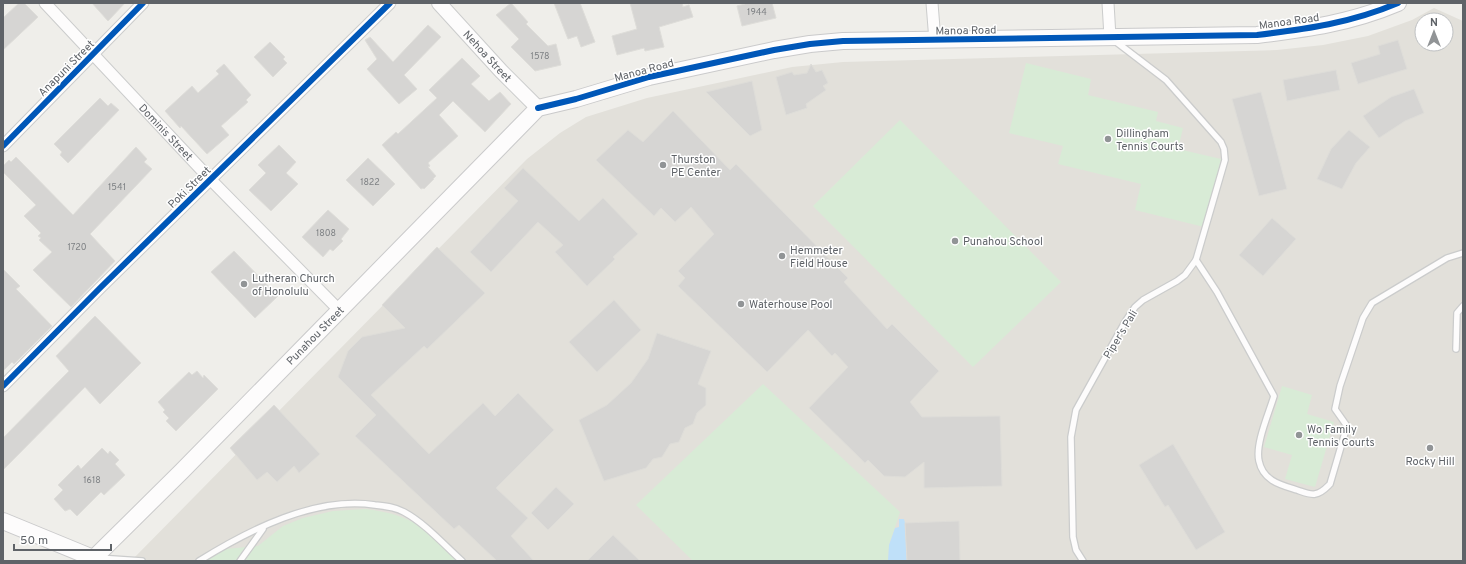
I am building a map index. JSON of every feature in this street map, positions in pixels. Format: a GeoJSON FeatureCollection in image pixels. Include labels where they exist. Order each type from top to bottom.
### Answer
{"type":"FeatureCollection","features":[{"type":"Feature","properties":{"kind":"main road","name":"Manoa Road"},"geometry":{"type":"LineString","coordinates":[[538,108],[576,99],[649,77],[810,44],[843,41],[935,41],[1257,35],[1309,29],[1375,13],[1398,3]]}},
{"type":"Feature","properties":{"kind":"main road","name":"Punahou Street"},"geometry":{"type":"LineString","coordinates":[[94,560],[538,108]]}},
{"type":"Feature","properties":{"kind":"main road"},"geometry":{"type":"LineString","coordinates":[[3,521],[94,560]]}},
{"type":"Feature","properties":{"kind":"street","name":"Dominis Street"},"geometry":{"type":"LineString","coordinates":[[45,3],[211,180],[340,311]]}},
{"type":"Feature","properties":{"kind":"street","name":"Anapuni Street"},"geometry":{"type":"LineString","coordinates":[[3,146],[143,3]]}},
{"type":"Feature","properties":{"kind":"street","name":"Poki Street"},"geometry":{"type":"LineString","coordinates":[[3,386],[95,293],[390,3]]}},
{"type":"Feature","properties":{"kind":"street","name":"Nehoa Street"},"geometry":{"type":"LineString","coordinates":[[439,3],[501,71],[538,108]]}},
{"type":"Feature","properties":{"kind":"street"},"geometry":{"type":"LineString","coordinates":[[932,3],[935,41]]}},
{"type":"Feature","properties":{"kind":"street"},"geometry":{"type":"LineString","coordinates":[[1108,3],[1110,37]]}},
{"type":"Feature","properties":{"kind":"lane","name":"Piper's Pali"},"geometry":{"type":"LineString","coordinates":[[1083,561],[1076,550],[1073,537],[1071,437],[1076,410],[1125,322],[1135,307],[1143,300],[1185,275],[1196,260],[1225,164],[1224,149],[1221,142],[1166,80],[1110,37]]}},
{"type":"Feature","properties":{"kind":"lane"},"geometry":{"type":"LineString","coordinates":[[1196,260],[1217,292],[1274,396],[1258,450],[1258,462],[1265,474],[1273,483],[1315,494],[1323,491],[1330,484],[1347,426],[1335,408],[1340,386],[1363,318],[1372,303],[1447,258],[1463,253]]}},
{"type":"Feature","properties":{"kind":"lane"},"geometry":{"type":"LineString","coordinates":[[1456,349],[1458,313],[1463,306]]}},
{"type":"Feature","properties":{"kind":"lane"},"geometry":{"type":"LineString","coordinates":[[199,561],[239,538],[282,518],[317,507],[347,503],[387,506],[404,512],[428,530],[462,561]]}},
{"type":"Feature","properties":{"kind":"lane"},"geometry":{"type":"LineString","coordinates":[[240,561],[265,526]]}},
{"type":"Feature","properties":{"kind":"lane"},"geometry":{"type":"LineString","coordinates":[[94,560],[142,561]]}},
{"type":"Feature","properties":{"kind":"shaded area","name":"Punahou School"},"geometry":{"type":"Polygon","coordinates":[[[1434,8],[1443,12],[1427,12],[1434,8]]]}},
{"type":"Feature","properties":{"kind":"shaded area","name":"Punahou School"},"geometry":{"type":"Polygon","coordinates":[[[1454,17],[1463,21],[1463,561],[131,561],[527,159],[560,133],[586,117],[647,98],[792,67],[843,62],[1277,50],[1323,45],[1368,36],[1414,19],[1414,52],[1454,52],[1454,17]]]}},
{"type":"Feature","properties":{"kind":"green space","name":"Dillingham Tennis Courts"},"geometry":{"type":"Polygon","coordinates":[[[1026,63],[1091,79],[1088,95],[1158,112],[1156,121],[1183,128],[1178,149],[1221,159],[1204,227],[1135,210],[1141,184],[1058,164],[1063,146],[1009,133],[1026,63]]]}},
{"type":"Feature","properties":{"kind":"green space"},"geometry":{"type":"Polygon","coordinates":[[[900,120],[1061,282],[973,367],[813,206],[900,120]]]}},
{"type":"Feature","properties":{"kind":"green space"},"geometry":{"type":"Polygon","coordinates":[[[763,384],[900,512],[889,545],[888,561],[693,561],[636,505],[763,384]]]}},
{"type":"Feature","properties":{"kind":"green space","name":"Wo Family Tennis Courts"},"geometry":{"type":"Polygon","coordinates":[[[1282,386],[1312,395],[1307,414],[1334,422],[1315,487],[1285,479],[1292,455],[1264,447],[1282,386]]]}},
{"type":"Feature","properties":{"kind":"green space"},"geometry":{"type":"Polygon","coordinates":[[[366,509],[396,515],[409,520],[429,533],[462,561],[199,561],[210,554],[225,549],[258,546],[283,526],[303,518],[333,511],[366,509]]]}},
{"type":"Feature","properties":{"kind":"water"},"geometry":{"type":"Polygon","coordinates":[[[899,519],[904,519],[905,523],[907,561],[888,561],[889,545],[895,528],[899,527],[899,519]]]}},
{"type":"Feature","properties":{"kind":"building"},"geometry":{"type":"Polygon","coordinates":[[[19,3],[24,3],[38,17],[3,50],[3,18],[19,3]]]}},
{"type":"Feature","properties":{"kind":"building"},"geometry":{"type":"Polygon","coordinates":[[[92,3],[125,3],[108,21],[92,3]]]}},
{"type":"Feature","properties":{"kind":"building"},"geometry":{"type":"Polygon","coordinates":[[[511,3],[528,22],[526,24],[548,46],[556,44],[561,65],[535,71],[511,47],[519,39],[496,15],[511,3]]]}},
{"type":"Feature","properties":{"kind":"building"},"geometry":{"type":"Polygon","coordinates":[[[554,3],[580,3],[595,42],[581,47],[577,36],[568,39],[554,3]]]}},
{"type":"Feature","properties":{"kind":"building"},"geometry":{"type":"Polygon","coordinates":[[[630,3],[682,3],[683,7],[689,5],[693,17],[659,27],[664,47],[645,51],[644,48],[617,55],[612,36],[637,29],[630,3]]]}},
{"type":"Feature","properties":{"kind":"building"},"geometry":{"type":"Polygon","coordinates":[[[744,3],[772,3],[776,18],[742,26],[737,6],[745,4],[744,3]]]}},
{"type":"Feature","properties":{"kind":"building"},"geometry":{"type":"Polygon","coordinates":[[[428,25],[441,37],[404,75],[417,89],[399,104],[367,69],[377,59],[365,40],[370,37],[393,62],[428,25]]]}},
{"type":"Feature","properties":{"kind":"building"},"geometry":{"type":"Polygon","coordinates":[[[1398,40],[1407,69],[1358,84],[1351,63],[1380,54],[1378,46],[1398,40]]]}},
{"type":"Feature","properties":{"kind":"building"},"geometry":{"type":"Polygon","coordinates":[[[270,42],[285,57],[283,59],[287,63],[273,77],[254,57],[270,42]]]}},
{"type":"Feature","properties":{"kind":"building"},"geometry":{"type":"Polygon","coordinates":[[[462,58],[480,76],[471,84],[489,101],[500,92],[511,104],[485,132],[453,101],[439,115],[458,136],[428,163],[430,166],[428,167],[436,176],[424,189],[421,189],[382,145],[396,132],[398,134],[437,98],[429,90],[462,58]]]}},
{"type":"Feature","properties":{"kind":"building"},"geometry":{"type":"Polygon","coordinates":[[[224,64],[251,95],[246,100],[248,102],[221,126],[229,135],[207,154],[165,111],[192,86],[198,93],[219,74],[216,71],[224,64]]]}},
{"type":"Feature","properties":{"kind":"building"},"geometry":{"type":"Polygon","coordinates":[[[811,64],[816,72],[822,70],[828,83],[823,86],[826,90],[806,104],[807,108],[786,115],[776,77],[792,72],[794,75],[807,73],[811,64]]]}},
{"type":"Feature","properties":{"kind":"building"},"geometry":{"type":"Polygon","coordinates":[[[1336,70],[1340,90],[1287,101],[1283,80],[1336,70]]]}},
{"type":"Feature","properties":{"kind":"building"},"geometry":{"type":"Polygon","coordinates":[[[752,81],[762,130],[750,136],[706,92],[752,81]]]}},
{"type":"Feature","properties":{"kind":"building"},"geometry":{"type":"Polygon","coordinates":[[[1414,89],[1424,113],[1405,121],[1379,138],[1363,116],[1391,97],[1414,89]]]}},
{"type":"Feature","properties":{"kind":"building"},"geometry":{"type":"Polygon","coordinates":[[[1261,92],[1287,189],[1259,196],[1232,99],[1261,92]]]}},
{"type":"Feature","properties":{"kind":"building"},"geometry":{"type":"Polygon","coordinates":[[[100,98],[108,106],[111,103],[119,110],[68,163],[60,155],[62,152],[54,144],[100,98]]]}},
{"type":"Feature","properties":{"kind":"building"},"geometry":{"type":"Polygon","coordinates":[[[673,111],[730,170],[736,164],[848,278],[844,282],[887,329],[892,324],[939,371],[910,402],[922,417],[1000,416],[1002,486],[924,488],[924,462],[905,477],[884,476],[868,460],[865,463],[809,408],[848,367],[835,353],[832,356],[808,330],[767,372],[678,286],[685,278],[678,271],[714,234],[691,207],[675,222],[661,208],[654,216],[596,160],[628,130],[643,142],[673,111]]]}},
{"type":"Feature","properties":{"kind":"building"},"geometry":{"type":"Polygon","coordinates":[[[1349,130],[1370,147],[1356,163],[1342,189],[1317,179],[1331,149],[1349,130]]]}},
{"type":"Feature","properties":{"kind":"building"},"geometry":{"type":"Polygon","coordinates":[[[279,145],[296,162],[286,173],[298,184],[271,211],[249,190],[266,173],[258,165],[279,145]]]}},
{"type":"Feature","properties":{"kind":"building"},"geometry":{"type":"Polygon","coordinates":[[[136,147],[147,159],[144,162],[152,169],[90,234],[115,261],[71,307],[33,270],[52,252],[39,240],[41,238],[38,236],[41,233],[24,216],[36,205],[3,172],[3,166],[9,160],[11,162],[16,157],[73,215],[136,147]]]}},
{"type":"Feature","properties":{"kind":"building"},"geometry":{"type":"Polygon","coordinates":[[[368,158],[395,184],[373,206],[346,180],[368,158]]]}},
{"type":"Feature","properties":{"kind":"building"},"geometry":{"type":"Polygon","coordinates":[[[523,168],[579,221],[603,198],[638,234],[613,257],[615,259],[587,286],[555,252],[563,245],[538,222],[491,272],[470,252],[518,201],[504,188],[523,168]]]}},
{"type":"Feature","properties":{"kind":"building"},"geometry":{"type":"Polygon","coordinates":[[[328,210],[349,229],[341,239],[343,241],[333,251],[330,249],[323,257],[302,237],[328,210]]]}},
{"type":"Feature","properties":{"kind":"building"},"geometry":{"type":"Polygon","coordinates":[[[1272,218],[1296,239],[1263,276],[1239,255],[1272,218]]]}},
{"type":"Feature","properties":{"kind":"building"},"geometry":{"type":"Polygon","coordinates":[[[437,247],[485,293],[427,349],[424,346],[371,395],[429,454],[483,403],[495,416],[518,393],[554,430],[496,488],[528,518],[511,536],[534,561],[497,561],[459,525],[454,529],[355,436],[376,415],[338,377],[348,351],[362,337],[405,328],[382,305],[437,247]]]}},
{"type":"Feature","properties":{"kind":"building","name":"Lutheran Church of Honolulu"},"geometry":{"type":"Polygon","coordinates":[[[234,251],[278,296],[255,318],[211,272],[234,251]]]}},
{"type":"Feature","properties":{"kind":"building"},"geometry":{"type":"Polygon","coordinates":[[[3,269],[20,286],[16,289],[52,326],[14,364],[12,362],[3,371],[3,269]]]}},
{"type":"Feature","properties":{"kind":"building"},"geometry":{"type":"Polygon","coordinates":[[[614,300],[641,330],[597,372],[569,342],[614,300]]]}},
{"type":"Feature","properties":{"kind":"building"},"geometry":{"type":"Polygon","coordinates":[[[95,316],[141,363],[100,404],[85,387],[3,470],[3,438],[69,371],[56,356],[95,316]]]}},
{"type":"Feature","properties":{"kind":"building"},"geometry":{"type":"Polygon","coordinates":[[[657,333],[711,351],[698,384],[706,388],[706,405],[697,413],[693,424],[685,428],[679,442],[670,444],[662,457],[653,459],[646,468],[604,481],[579,420],[607,405],[631,383],[648,359],[657,333]]]}},
{"type":"Feature","properties":{"kind":"building"},"geometry":{"type":"Polygon","coordinates":[[[197,371],[203,378],[204,375],[218,389],[176,431],[166,421],[169,418],[163,412],[165,410],[158,402],[189,372],[192,375],[197,371]]]}},
{"type":"Feature","properties":{"kind":"building"},"geometry":{"type":"Polygon","coordinates":[[[274,405],[320,454],[299,473],[294,466],[277,482],[267,472],[257,480],[230,448],[274,405]]]}},
{"type":"Feature","properties":{"kind":"building"},"geometry":{"type":"Polygon","coordinates":[[[1173,444],[1225,532],[1196,550],[1168,505],[1165,507],[1139,465],[1173,444]]]}},
{"type":"Feature","properties":{"kind":"building"},"geometry":{"type":"Polygon","coordinates":[[[102,448],[108,454],[110,451],[119,460],[115,464],[125,475],[104,495],[101,492],[77,516],[70,509],[65,511],[54,499],[63,490],[58,485],[78,465],[81,469],[102,448]]]}},
{"type":"Feature","properties":{"kind":"building"},"geometry":{"type":"Polygon","coordinates":[[[556,487],[574,504],[548,530],[531,513],[556,487]]]}},
{"type":"Feature","properties":{"kind":"building"},"geometry":{"type":"Polygon","coordinates":[[[959,521],[960,561],[907,561],[905,523],[959,521]]]}},
{"type":"Feature","properties":{"kind":"building"},"geometry":{"type":"Polygon","coordinates":[[[613,535],[640,561],[587,561],[613,535]]]}},
{"type":"Feature","properties":{"kind":"cycle path"},"geometry":{"type":"LineString","coordinates":[[3,146],[143,3]]}},
{"type":"Feature","properties":{"kind":"cycle path"},"geometry":{"type":"LineString","coordinates":[[3,386],[100,288],[390,3]]}},
{"type":"Feature","properties":{"kind":"cycle path"},"geometry":{"type":"LineString","coordinates":[[538,108],[576,99],[649,77],[774,50],[810,44],[843,41],[1257,35],[1311,28],[1329,24],[1363,16],[1398,3]]}},
{"type":"Feature","properties":{"kind":"place","name":"Dillingham Tennis Courts"},"geometry":{"type":"Point","coordinates":[1108,139]}},
{"type":"Feature","properties":{"kind":"place","name":"Thurston PE Center"},"geometry":{"type":"Point","coordinates":[663,165]}},
{"type":"Feature","properties":{"kind":"place","name":"Punahou School"},"geometry":{"type":"Point","coordinates":[955,241]}},
{"type":"Feature","properties":{"kind":"place","name":"Hemmeter Field House"},"geometry":{"type":"Point","coordinates":[782,256]}},
{"type":"Feature","properties":{"kind":"place","name":"Lutheran Church of Honolulu"},"geometry":{"type":"Point","coordinates":[244,284]}},
{"type":"Feature","properties":{"kind":"place","name":"Waterhouse Pool"},"geometry":{"type":"Point","coordinates":[741,304]}},
{"type":"Feature","properties":{"kind":"place","name":"Wo Family Tennis Courts"},"geometry":{"type":"Point","coordinates":[1299,435]}},
{"type":"Feature","properties":{"kind":"place","name":"Rocky Hill"},"geometry":{"type":"Point","coordinates":[1430,448]}}]}
